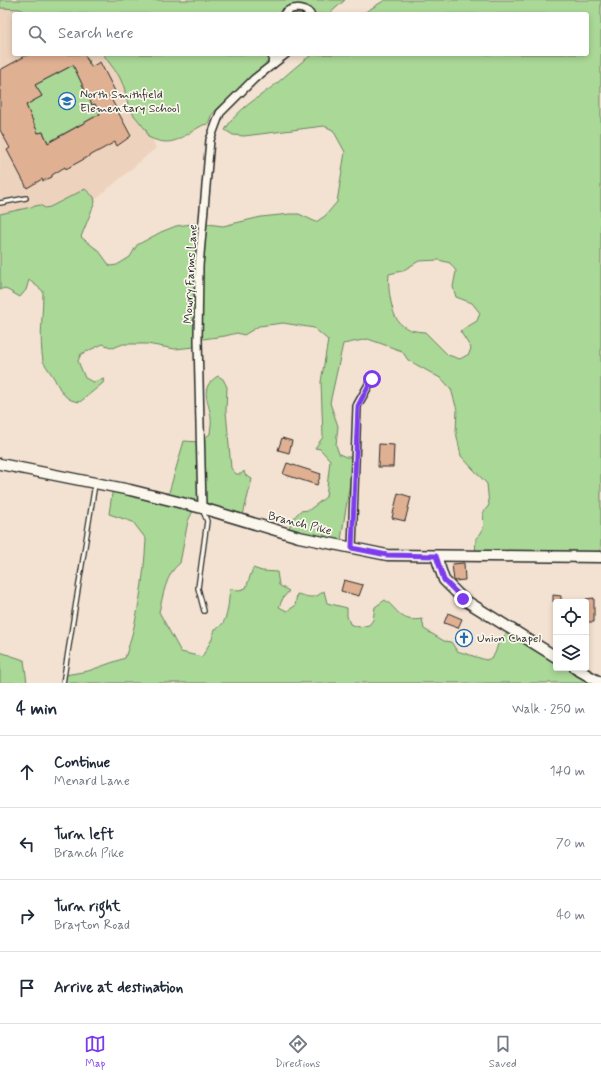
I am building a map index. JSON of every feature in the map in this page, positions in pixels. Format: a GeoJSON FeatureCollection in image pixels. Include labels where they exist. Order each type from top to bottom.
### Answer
{"type":"FeatureCollection","features":[{"type":"Feature","properties":{"kind":"main road","name":"Branch Pike"},"geometry":{"type":"LineString","coordinates":[[0,464],[130,490],[202,508],[299,537],[387,555],[601,557]]}},
{"type":"Feature","properties":{"kind":"main road"},"geometry":{"type":"LineString","coordinates":[[436,556],[444,580],[463,599],[553,655]]}},
{"type":"Feature","properties":{"kind":"main road"},"geometry":{"type":"LineString","coordinates":[[580,671],[601,683]]}},
{"type":"Feature","properties":{"kind":"street"},"geometry":{"type":"LineString","coordinates":[[286,12],[288,10],[299,8],[306,12]]}},
{"type":"Feature","properties":{"kind":"street"},"geometry":{"type":"LineString","coordinates":[[272,65],[273,56]]}},
{"type":"Feature","properties":{"kind":"street","name":"Mowry Farms Lane"},"geometry":{"type":"LineString","coordinates":[[202,508],[198,325],[200,266],[210,140],[220,113],[254,79],[283,56]]}},
{"type":"Feature","properties":{"kind":"street"},"geometry":{"type":"LineString","coordinates":[[352,548],[358,406],[372,379]]}},
{"type":"Feature","properties":{"kind":"lane"},"geometry":{"type":"LineString","coordinates":[[0,203],[26,198]]}},
{"type":"Feature","properties":{"kind":"lane"},"geometry":{"type":"LineString","coordinates":[[62,683],[95,483]]}},
{"type":"Feature","properties":{"kind":"lane"},"geometry":{"type":"LineString","coordinates":[[202,508],[207,522],[198,588],[204,611]]}},
{"type":"Feature","properties":{"kind":"shaded area","name":"North Smithfield Elementary School"},"geometry":{"type":"Polygon","coordinates":[[[0,0],[68,12],[12,12],[12,56],[115,56],[156,148],[26,259],[0,271],[0,0]]]}},
{"type":"Feature","properties":{"kind":"green space"},"geometry":{"type":"Polygon","coordinates":[[[0,0],[345,0],[331,12],[26,12],[20,9],[0,8],[0,0]]]}},
{"type":"Feature","properties":{"kind":"green space"},"geometry":{"type":"Polygon","coordinates":[[[385,0],[601,0],[601,557],[475,556],[476,538],[481,533],[484,524],[483,513],[489,505],[487,484],[461,456],[456,432],[457,410],[451,389],[442,379],[408,360],[402,351],[368,339],[343,344],[330,403],[338,426],[336,445],[339,454],[346,457],[354,457],[340,546],[288,533],[291,521],[300,511],[309,510],[326,497],[330,460],[320,449],[315,448],[323,437],[321,382],[328,340],[314,328],[283,323],[259,326],[244,335],[237,333],[203,339],[194,347],[175,349],[147,344],[123,344],[113,348],[103,344],[81,354],[78,361],[85,378],[93,382],[104,379],[103,383],[80,402],[71,400],[60,390],[43,361],[41,335],[43,291],[29,280],[26,290],[20,297],[4,288],[0,290],[0,214],[40,205],[45,208],[50,207],[85,189],[94,197],[95,202],[81,237],[99,251],[110,266],[117,265],[130,257],[137,245],[176,226],[200,223],[223,226],[261,217],[290,214],[299,214],[316,222],[325,216],[337,202],[345,152],[333,130],[324,126],[244,136],[233,135],[225,130],[241,110],[276,84],[310,56],[589,56],[589,12],[365,12],[385,0]],[[439,260],[419,261],[402,271],[389,274],[389,291],[395,315],[401,324],[411,330],[425,332],[448,355],[460,359],[469,354],[471,348],[460,331],[477,321],[480,313],[472,303],[456,297],[453,287],[456,271],[450,263],[439,260]]]}},
{"type":"Feature","properties":{"kind":"green space"},"geometry":{"type":"Polygon","coordinates":[[[104,56],[280,56],[218,108],[211,116],[208,124],[203,125],[183,137],[171,142],[164,142],[148,137],[146,130],[129,109],[124,87],[119,76],[104,56]]]}},
{"type":"Feature","properties":{"kind":"green space"},"geometry":{"type":"Polygon","coordinates":[[[87,58],[92,67],[78,75],[92,105],[95,104],[100,114],[52,140],[59,153],[54,154],[43,132],[38,133],[26,105],[42,96],[35,85],[87,58]]]}},
{"type":"Feature","properties":{"kind":"green space"},"geometry":{"type":"Polygon","coordinates":[[[218,376],[223,379],[227,387],[226,411],[231,468],[236,474],[241,474],[244,471],[245,475],[252,479],[242,519],[195,507],[188,521],[180,563],[175,567],[168,579],[159,612],[181,652],[202,657],[212,639],[215,629],[220,627],[223,623],[227,612],[230,589],[239,590],[246,588],[253,568],[262,571],[277,572],[279,585],[289,591],[283,598],[279,607],[287,611],[295,606],[297,594],[314,597],[324,591],[327,603],[347,608],[347,616],[350,624],[359,627],[369,625],[373,620],[375,607],[385,600],[400,615],[409,619],[422,619],[424,629],[444,641],[451,642],[457,651],[486,660],[490,659],[494,655],[499,642],[510,629],[553,655],[553,671],[580,671],[600,683],[62,683],[65,675],[88,671],[125,658],[130,644],[140,599],[146,539],[133,522],[109,514],[113,487],[167,499],[184,441],[199,442],[210,434],[211,420],[206,390],[212,381],[218,376]]]}},
{"type":"Feature","properties":{"kind":"green space"},"geometry":{"type":"Polygon","coordinates":[[[0,652],[24,660],[27,683],[0,683],[0,652]]]}},
{"type":"Feature","properties":{"kind":"building"},"geometry":{"type":"Polygon","coordinates":[[[25,56],[85,56],[91,67],[100,62],[115,91],[109,95],[131,136],[117,146],[115,142],[66,169],[65,167],[52,175],[52,177],[43,181],[42,179],[27,188],[7,150],[10,148],[0,130],[0,70],[25,56]],[[73,65],[35,85],[42,96],[26,105],[38,133],[43,132],[48,143],[100,114],[95,104],[92,105],[73,65]]]}},
{"type":"Feature","properties":{"kind":"building"},"geometry":{"type":"Polygon","coordinates":[[[282,438],[292,441],[289,453],[278,450],[282,438]]]}},
{"type":"Feature","properties":{"kind":"building"},"geometry":{"type":"Polygon","coordinates":[[[379,444],[394,445],[393,467],[378,467],[379,444]]]}},
{"type":"Feature","properties":{"kind":"building"},"geometry":{"type":"Polygon","coordinates":[[[287,463],[321,474],[317,485],[283,474],[287,463]]]}},
{"type":"Feature","properties":{"kind":"building"},"geometry":{"type":"Polygon","coordinates":[[[398,493],[411,497],[405,521],[392,518],[398,493]]]}},
{"type":"Feature","properties":{"kind":"building"},"geometry":{"type":"Polygon","coordinates":[[[464,563],[465,580],[454,581],[452,564],[464,563]]]}},
{"type":"Feature","properties":{"kind":"building"},"geometry":{"type":"Polygon","coordinates":[[[344,580],[363,585],[359,596],[341,591],[344,580]]]}},
{"type":"Feature","properties":{"kind":"building"},"geometry":{"type":"Polygon","coordinates":[[[553,595],[561,596],[561,599],[553,599],[553,595]]]}},
{"type":"Feature","properties":{"kind":"building"},"geometry":{"type":"Polygon","coordinates":[[[594,598],[594,622],[589,622],[589,599],[586,599],[594,598]]]}},
{"type":"Feature","properties":{"kind":"building"},"geometry":{"type":"Polygon","coordinates":[[[448,613],[462,619],[458,628],[444,623],[448,613]]]}},
{"type":"Feature","properties":{"kind":"place","name":"North Smithfield Elementary School"},"geometry":{"type":"Point","coordinates":[67,101]}},
{"type":"Feature","properties":{"kind":"place","name":"Union Chapel"},"geometry":{"type":"Point","coordinates":[464,638]}},
{"type":"Feature","properties":{"kind":"route"},"geometry":{"type":"LineString","coordinates":[[372,379],[358,406],[354,462],[352,548],[387,555],[436,556],[444,580],[463,599]]}}]}
